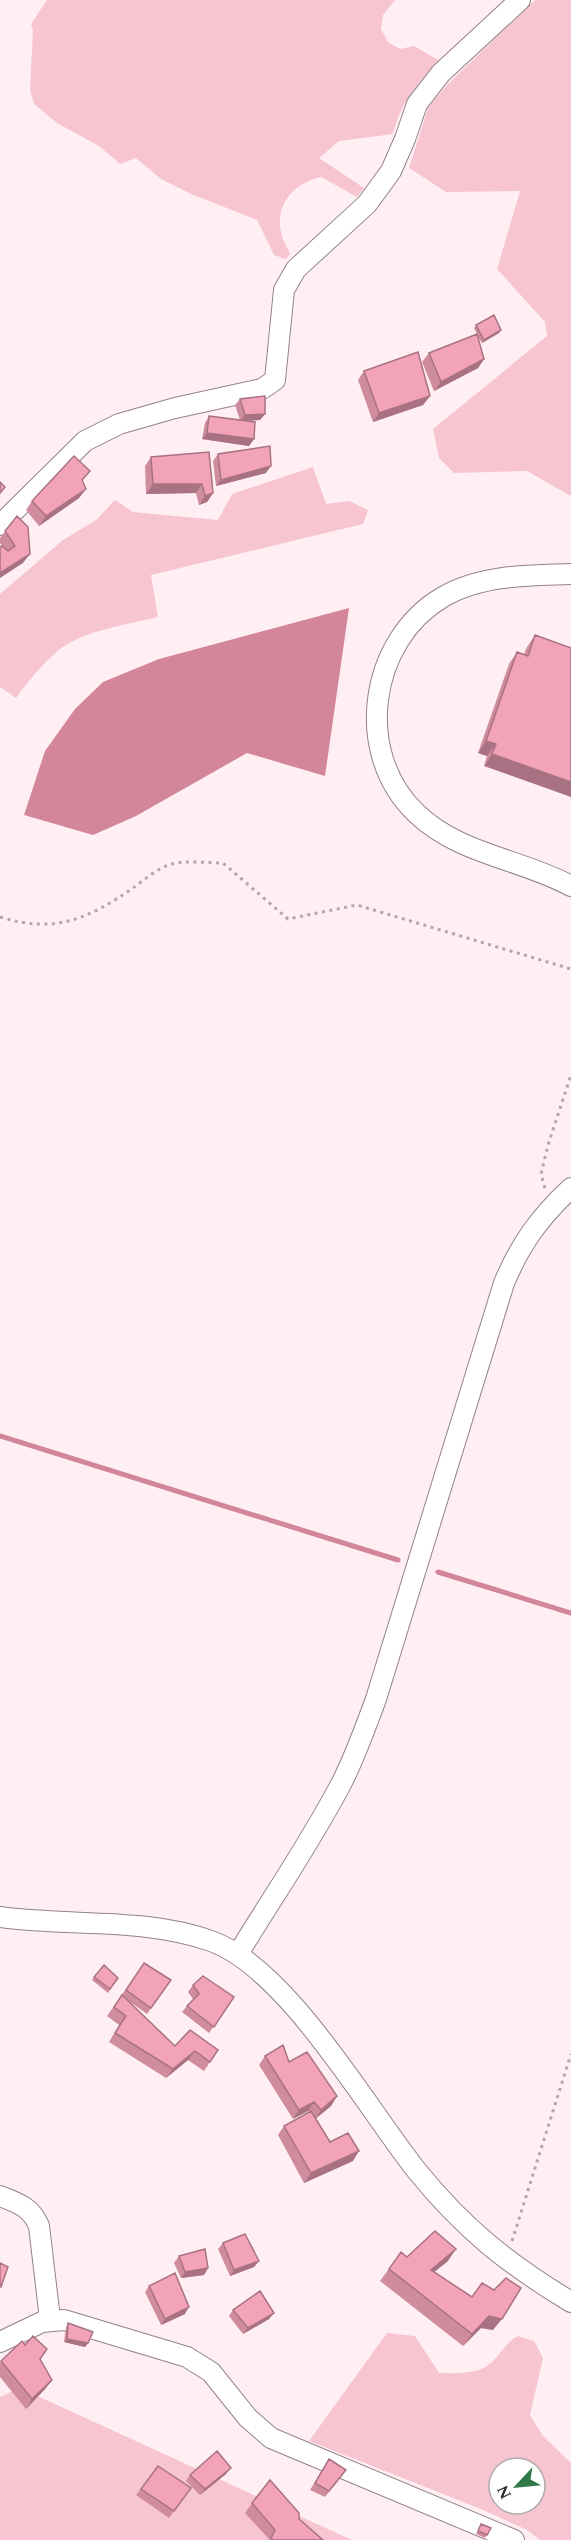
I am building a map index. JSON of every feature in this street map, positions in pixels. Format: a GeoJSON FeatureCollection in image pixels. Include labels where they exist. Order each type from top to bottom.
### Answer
{"type":"FeatureCollection","features":[{"type":"Feature","properties":{"kind":"street"},"geometry":{"type":"LineString","coordinates":[[0,525],[85,441],[119,424],[175,408],[262,389],[275,380],[284,290],[296,269],[367,204],[391,171],[417,104],[441,74],[520,0]]}},
{"type":"Feature","properties":{"kind":"street"},"geometry":{"type":"LineString","coordinates":[[571,574],[517,576],[480,582],[443,596],[417,615],[399,639],[384,668],[376,699],[377,726],[382,756],[395,787],[415,813],[447,836],[571,886]]}},
{"type":"Feature","properties":{"kind":"street"},"geometry":{"type":"LineString","coordinates":[[238,1954],[322,1818],[361,1741],[376,1700],[504,1283],[525,1239],[550,1207],[571,1188]]}},
{"type":"Feature","properties":{"kind":"street"},"geometry":{"type":"LineString","coordinates":[[0,1917],[31,1921],[98,1923],[163,1930],[211,1941],[238,1954],[274,1985],[306,2022],[417,2171],[453,2212],[480,2240],[506,2260],[571,2302]]}},
{"type":"Feature","properties":{"kind":"street"},"geometry":{"type":"LineString","coordinates":[[0,2196],[24,2205],[34,2215],[39,2226],[50,2319]]}},
{"type":"Feature","properties":{"kind":"street"},"geometry":{"type":"LineString","coordinates":[[0,2342],[50,2319],[64,2320],[187,2357],[211,2372],[248,2418],[270,2438],[514,2540]]}},
{"type":"Feature","properties":{"kind":"path"},"geometry":{"type":"LineString","coordinates":[[0,917],[39,924],[70,923],[107,906],[172,863],[223,864],[288,919],[357,905],[571,969]]}},
{"type":"Feature","properties":{"kind":"path"},"geometry":{"type":"LineString","coordinates":[[550,1207],[541,1174],[571,1075]]}},
{"type":"Feature","properties":{"kind":"path"},"geometry":{"type":"LineString","coordinates":[[506,2260],[571,2054]]}},
{"type":"Feature","properties":{"kind":"shaded area"},"geometry":{"type":"Polygon","coordinates":[[[47,0],[395,0],[383,15],[381,29],[388,42],[400,49],[414,46],[440,61],[424,77],[405,103],[393,134],[339,141],[319,158],[364,188],[357,197],[321,177],[303,184],[289,196],[284,203],[280,222],[282,235],[290,254],[286,259],[274,255],[257,220],[191,194],[161,179],[136,158],[120,164],[99,146],[57,123],[34,104],[30,90],[33,30],[31,24],[47,0]]]}},
{"type":"Feature","properties":{"kind":"shaded area"},"geometry":{"type":"Polygon","coordinates":[[[535,0],[571,0],[571,496],[527,471],[454,473],[439,458],[433,429],[547,336],[545,322],[497,269],[520,191],[446,192],[409,168],[428,108],[448,84],[535,0]]]}},
{"type":"Feature","properties":{"kind":"shaded area"},"geometry":{"type":"Polygon","coordinates":[[[313,467],[326,504],[349,501],[368,510],[363,524],[151,575],[158,617],[107,629],[70,643],[42,666],[16,698],[0,687],[0,594],[63,540],[96,520],[115,500],[133,512],[218,520],[232,494],[313,467]]]}},
{"type":"Feature","properties":{"kind":"shaded area"},"geometry":{"type":"Polygon","coordinates":[[[349,608],[325,776],[247,753],[136,816],[93,835],[24,815],[45,751],[75,709],[103,682],[159,659],[349,608]]]}},
{"type":"Feature","properties":{"kind":"shaded area"},"geometry":{"type":"Polygon","coordinates":[[[387,2333],[415,2336],[439,2373],[480,2370],[494,2360],[518,2336],[534,2341],[543,2358],[530,2415],[543,2436],[571,2463],[571,2540],[540,2540],[527,2530],[496,2516],[547,2516],[547,2456],[487,2456],[487,2512],[309,2441],[387,2333]]]}},
{"type":"Feature","properties":{"kind":"shaded area"},"geometry":{"type":"Polygon","coordinates":[[[20,2388],[352,2540],[0,2540],[0,2397],[20,2388]]]}},
{"type":"Feature","properties":{"kind":"building"},"geometry":{"type":"Polygon","coordinates":[[[494,315],[501,330],[484,340],[476,325],[494,315]]]}},
{"type":"Feature","properties":{"kind":"building"},"geometry":{"type":"Polygon","coordinates":[[[477,334],[484,359],[441,382],[429,353],[477,334]]]}},
{"type":"Feature","properties":{"kind":"building"},"geometry":{"type":"Polygon","coordinates":[[[418,352],[430,396],[379,413],[364,371],[418,352]]]}},
{"type":"Feature","properties":{"kind":"building"},"geometry":{"type":"Polygon","coordinates":[[[265,396],[265,414],[245,415],[240,399],[265,396]]]}},
{"type":"Feature","properties":{"kind":"building"},"geometry":{"type":"Polygon","coordinates":[[[209,416],[255,422],[254,439],[207,433],[209,416]]]}},
{"type":"Feature","properties":{"kind":"building"},"geometry":{"type":"Polygon","coordinates":[[[270,446],[271,466],[221,480],[218,454],[270,446]]]}},
{"type":"Feature","properties":{"kind":"building"},"geometry":{"type":"Polygon","coordinates":[[[209,452],[213,493],[205,496],[202,484],[153,484],[151,457],[209,452]]]}},
{"type":"Feature","properties":{"kind":"building"},"geometry":{"type":"Polygon","coordinates":[[[74,456],[90,471],[82,480],[86,489],[46,516],[32,501],[74,456]]]}},
{"type":"Feature","properties":{"kind":"building"},"geometry":{"type":"Polygon","coordinates":[[[0,482],[5,487],[0,493],[0,482]]]}},
{"type":"Feature","properties":{"kind":"building"},"geometry":{"type":"Polygon","coordinates":[[[17,516],[28,527],[30,554],[0,573],[0,547],[8,551],[15,546],[5,531],[17,516]]]}},
{"type":"Feature","properties":{"kind":"building"},"geometry":{"type":"Polygon","coordinates":[[[535,635],[571,648],[571,782],[492,754],[496,744],[486,741],[517,652],[528,656],[535,635]]]}},
{"type":"Feature","properties":{"kind":"building"},"geometry":{"type":"Polygon","coordinates":[[[144,1963],[171,1980],[151,2008],[126,1990],[144,1963]]]}},
{"type":"Feature","properties":{"kind":"building"},"geometry":{"type":"Polygon","coordinates":[[[104,1965],[118,1978],[110,1989],[94,1977],[104,1965]]]}},
{"type":"Feature","properties":{"kind":"building"},"geometry":{"type":"Polygon","coordinates":[[[203,1976],[234,1997],[214,2027],[187,2006],[199,1994],[193,1985],[203,1976]]]}},
{"type":"Feature","properties":{"kind":"building"},"geometry":{"type":"Polygon","coordinates":[[[122,1995],[175,2046],[190,2030],[218,2050],[210,2062],[195,2051],[173,2069],[115,2033],[126,2016],[114,2007],[122,1995]]]}},
{"type":"Feature","properties":{"kind":"building"},"geometry":{"type":"Polygon","coordinates":[[[283,2045],[289,2062],[307,2052],[337,2096],[321,2110],[314,2102],[299,2110],[265,2056],[283,2045]]]}},
{"type":"Feature","properties":{"kind":"building"},"geometry":{"type":"Polygon","coordinates":[[[311,2111],[330,2142],[348,2133],[359,2151],[311,2173],[284,2126],[311,2111]]]}},
{"type":"Feature","properties":{"kind":"building"},"geometry":{"type":"Polygon","coordinates":[[[435,2231],[456,2249],[431,2270],[472,2297],[482,2283],[494,2290],[506,2278],[521,2288],[502,2319],[489,2316],[472,2334],[389,2269],[401,2252],[407,2257],[435,2231]]]}},
{"type":"Feature","properties":{"kind":"building"},"geometry":{"type":"Polygon","coordinates":[[[245,2234],[259,2261],[234,2270],[223,2243],[245,2234]]]}},
{"type":"Feature","properties":{"kind":"building"},"geometry":{"type":"Polygon","coordinates":[[[205,2249],[208,2268],[185,2272],[179,2256],[205,2249]]]}},
{"type":"Feature","properties":{"kind":"building"},"geometry":{"type":"Polygon","coordinates":[[[0,2263],[8,2267],[1,2287],[0,2287],[0,2263]]]}},
{"type":"Feature","properties":{"kind":"building"},"geometry":{"type":"Polygon","coordinates":[[[175,2273],[189,2307],[165,2319],[149,2286],[175,2273]]]}},
{"type":"Feature","properties":{"kind":"building"},"geometry":{"type":"Polygon","coordinates":[[[260,2291],[274,2313],[248,2328],[233,2310],[260,2291]]]}},
{"type":"Feature","properties":{"kind":"building"},"geometry":{"type":"Polygon","coordinates":[[[68,2323],[93,2332],[88,2343],[67,2339],[68,2323]]]}},
{"type":"Feature","properties":{"kind":"building"},"geometry":{"type":"Polygon","coordinates":[[[33,2336],[47,2349],[40,2359],[52,2380],[32,2399],[1,2361],[22,2341],[25,2345],[33,2336]]]}},
{"type":"Feature","properties":{"kind":"building"},"geometry":{"type":"Polygon","coordinates":[[[217,2451],[231,2468],[205,2489],[190,2475],[217,2451]]]}},
{"type":"Feature","properties":{"kind":"building"},"geometry":{"type":"Polygon","coordinates":[[[329,2459],[346,2470],[329,2491],[315,2483],[329,2459]]]}},
{"type":"Feature","properties":{"kind":"building"},"geometry":{"type":"Polygon","coordinates":[[[158,2466],[191,2488],[174,2511],[141,2489],[158,2466]]]}},
{"type":"Feature","properties":{"kind":"building"},"geometry":{"type":"Polygon","coordinates":[[[270,2480],[299,2513],[299,2519],[323,2540],[274,2540],[271,2538],[275,2530],[252,2503],[270,2480]]]}},
{"type":"Feature","properties":{"kind":"building"},"geometry":{"type":"Polygon","coordinates":[[[481,2524],[491,2528],[487,2535],[478,2531],[481,2524]]]}},
{"type":"Feature","properties":{"kind":"waterway"},"geometry":{"type":"LineString","coordinates":[[0,1436],[398,1560]]}},
{"type":"Feature","properties":{"kind":"waterway"},"geometry":{"type":"LineString","coordinates":[[438,1572],[571,1613]]}}]}
